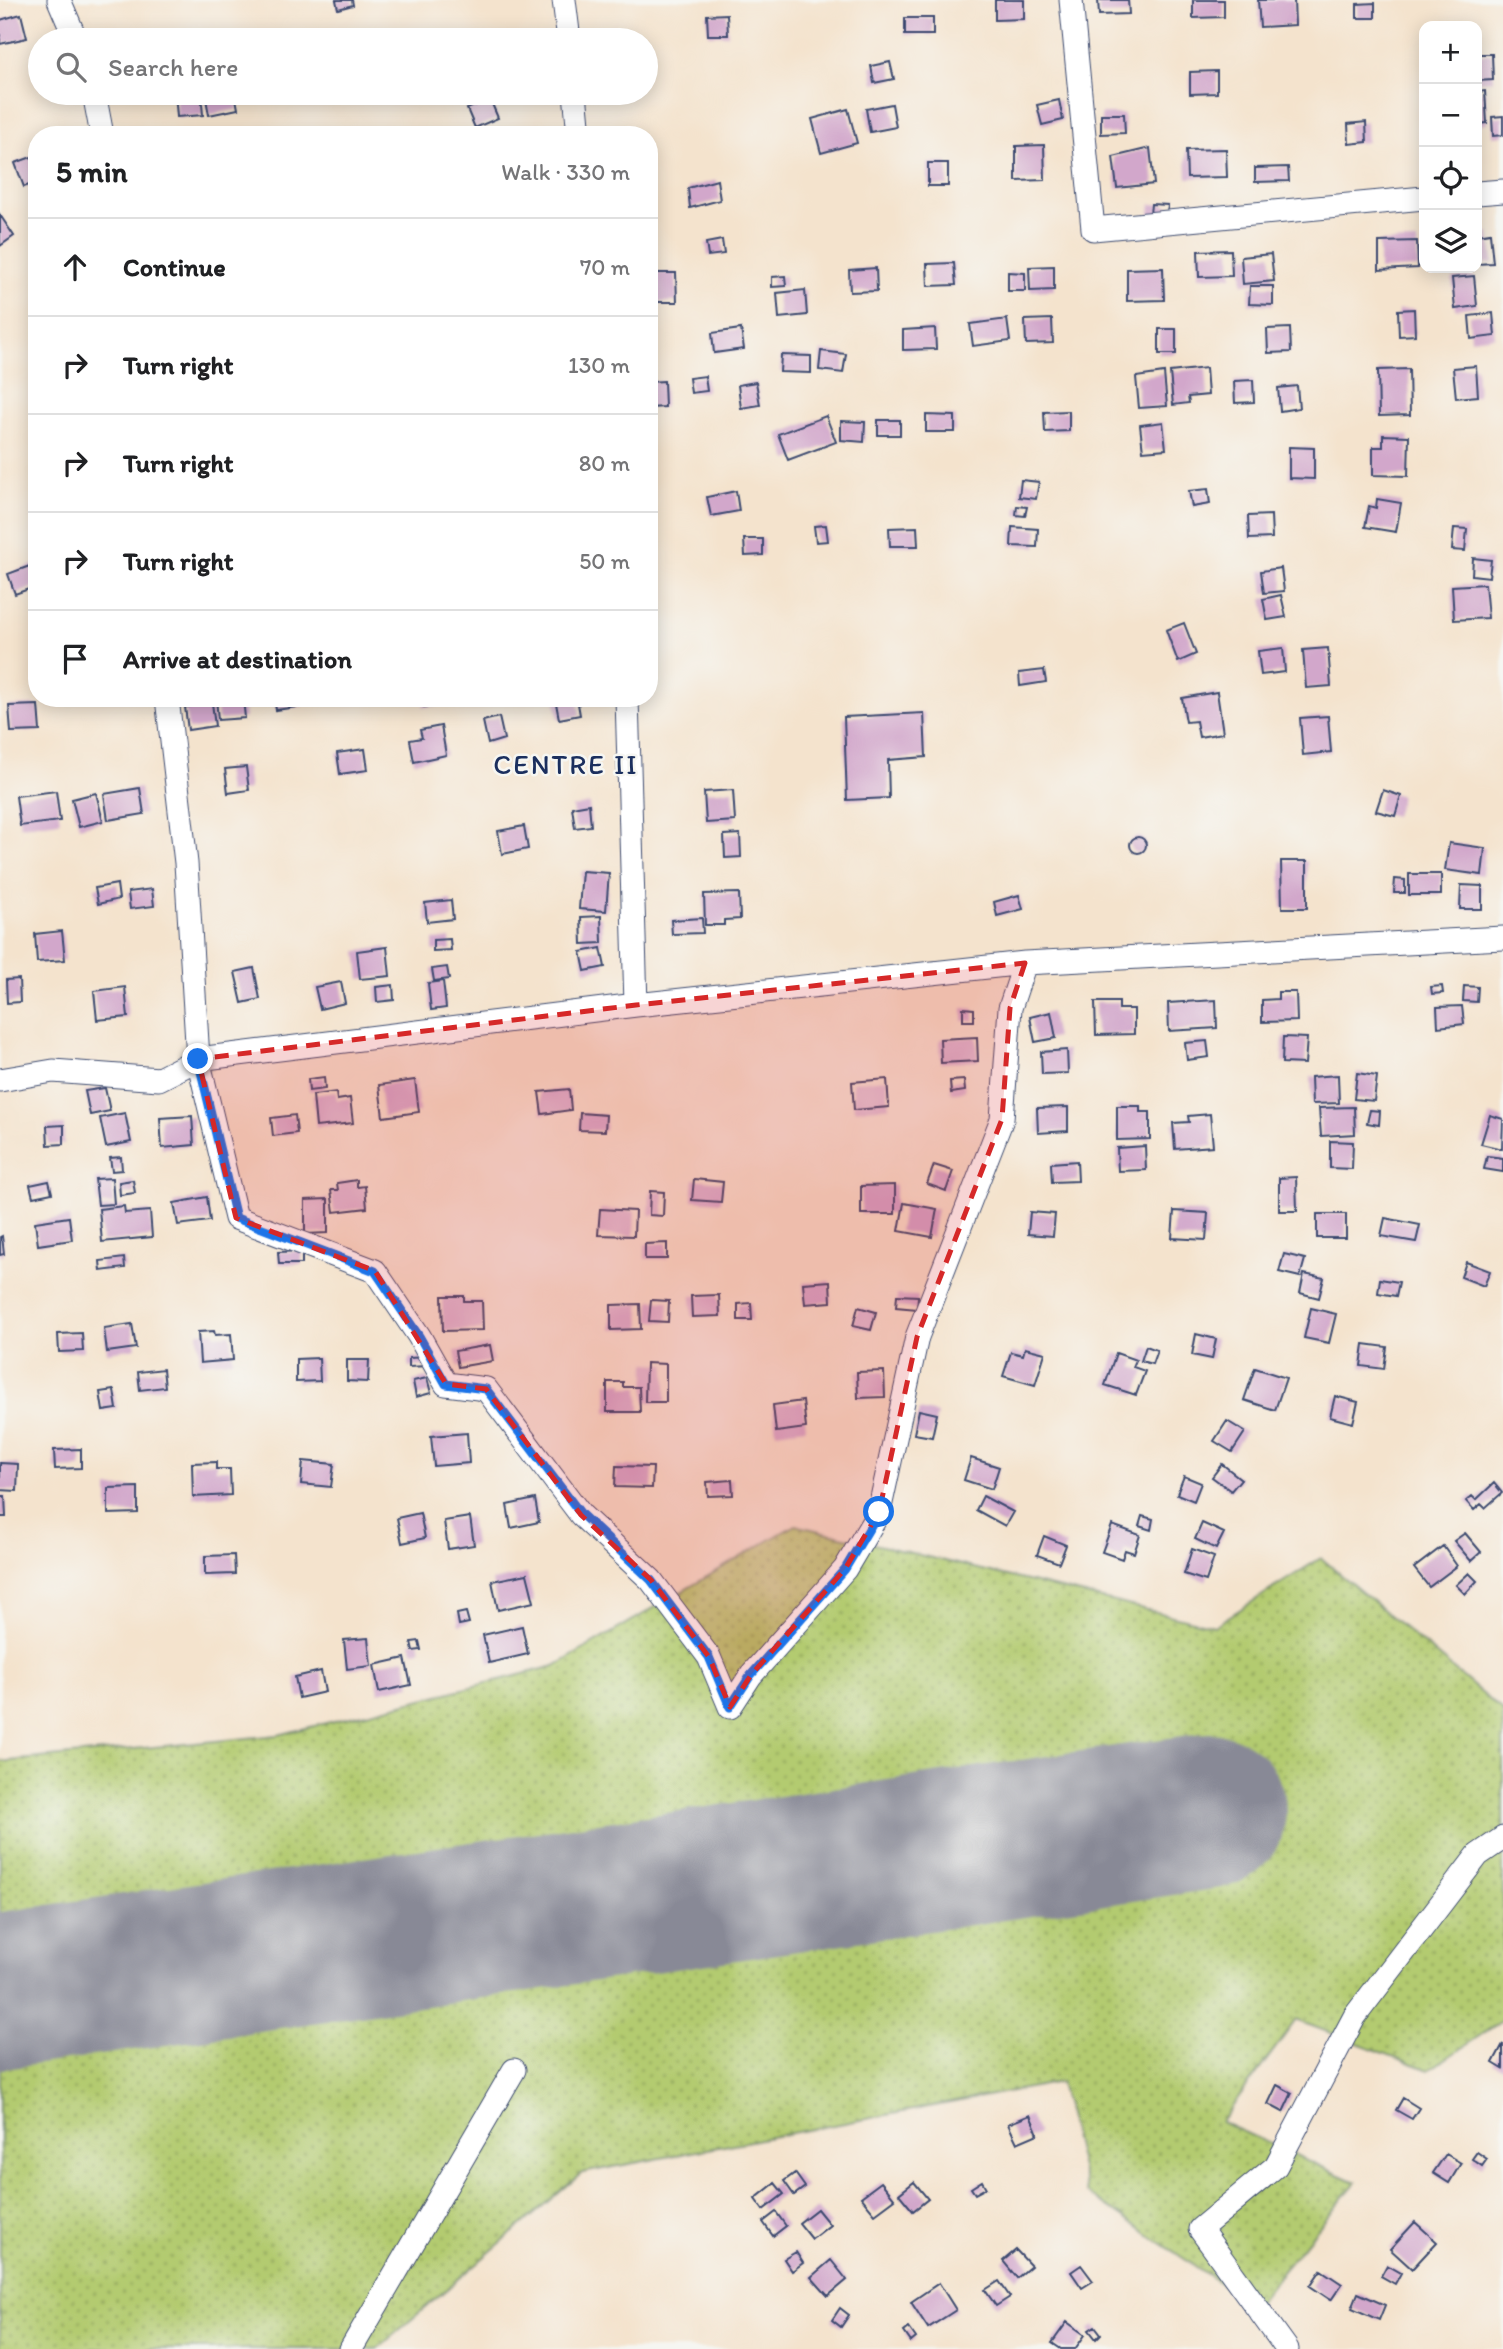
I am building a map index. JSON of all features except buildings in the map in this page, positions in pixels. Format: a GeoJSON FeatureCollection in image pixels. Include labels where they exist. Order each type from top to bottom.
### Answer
{"type":"FeatureCollection","features":[{"type":"Feature","properties":{"kind":"street"},"geometry":{"type":"LineString","coordinates":[[59,0],[71,28]]}},
{"type":"Feature","properties":{"kind":"street"},"geometry":{"type":"LineString","coordinates":[[564,0],[568,28]]}},
{"type":"Feature","properties":{"kind":"street"},"geometry":{"type":"LineString","coordinates":[[1071,0],[1093,229],[1419,198]]}},
{"type":"Feature","properties":{"kind":"street"},"geometry":{"type":"LineString","coordinates":[[96,105],[100,126]]}},
{"type":"Feature","properties":{"kind":"street"},"geometry":{"type":"LineString","coordinates":[[576,105],[578,126]]}},
{"type":"Feature","properties":{"kind":"street"},"geometry":{"type":"LineString","coordinates":[[1482,193],[1503,191]]}},
{"type":"Feature","properties":{"kind":"street"},"geometry":{"type":"LineString","coordinates":[[168,707],[186,863],[198,1059],[236,1218],[375,1271],[419,1336],[446,1384],[486,1389],[581,1514],[651,1580],[709,1657],[730,1707],[751,1675],[845,1569],[879,1512],[917,1337],[1002,1119],[1010,1009],[1025,963]]}},
{"type":"Feature","properties":{"kind":"street"},"geometry":{"type":"LineString","coordinates":[[626,707],[636,1005]]}},
{"type":"Feature","properties":{"kind":"street"},"geometry":{"type":"LineString","coordinates":[[0,1080],[53,1071],[159,1079],[198,1059],[636,1005],[1025,963],[1503,938]]}},
{"type":"Feature","properties":{"kind":"street"},"geometry":{"type":"LineString","coordinates":[[1287,2349],[1200,2229],[1276,2166],[1355,2016],[1478,1855],[1503,1838]]}},
{"type":"Feature","properties":{"kind":"street"},"geometry":{"type":"LineString","coordinates":[[351,2349],[514,2070]]}},
{"type":"Feature","properties":{"kind":"highlighted area"},"geometry":{"type":"Polygon","coordinates":[[[1025,963],[1010,1008],[1002,1119],[917,1337],[879,1512],[845,1569],[751,1675],[730,1707],[709,1657],[651,1580],[581,1515],[486,1389],[446,1384],[375,1271],[236,1218],[198,1059],[636,1005],[1025,963]]]}},
{"type":"Feature","properties":{"kind":"green space"},"geometry":{"type":"Polygon","coordinates":[[[795,1525],[1214,1626],[1321,1558],[1503,1711],[1503,2020],[1429,2070],[1296,2020],[1221,2122],[1356,2182],[1254,2306],[1087,2193],[1060,2082],[582,2173],[377,2349],[0,2349],[0,1762],[278,1735],[555,1666],[795,1525]]]}},
{"type":"Feature","properties":{"kind":"runway"},"geometry":{"type":"LineString","coordinates":[[0,1991],[1208,1811]]}},
{"type":"Feature","properties":{"kind":"district","name":"CENTRE II"},"geometry":{"type":"Point","coordinates":[566,764]}},
{"type":"Feature","properties":{"kind":"route"},"geometry":{"type":"LineString","coordinates":[[198,1059],[236,1218],[375,1271],[419,1336],[446,1384],[486,1389],[581,1514],[651,1580],[709,1657],[730,1707],[751,1675],[845,1569],[879,1512]]}}]}
